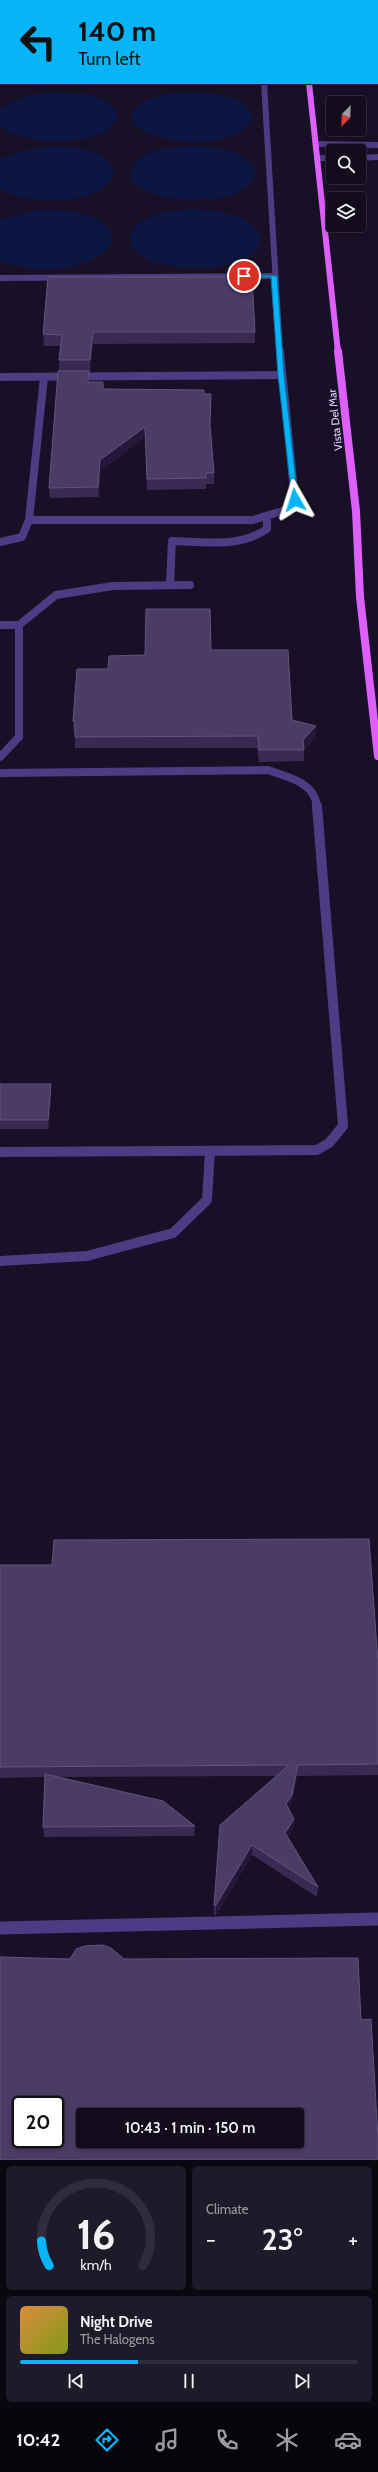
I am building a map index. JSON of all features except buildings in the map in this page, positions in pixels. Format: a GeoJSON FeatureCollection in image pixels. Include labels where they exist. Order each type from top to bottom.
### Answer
{"type":"FeatureCollection","features":[{"type":"Feature","properties":{"kind":"main road","name":"Vista Del Mar"},"geometry":{"type":"LineString","coordinates":[[309,84],[316,144],[316,158],[356,511],[360,596],[378,756]]}},
{"type":"Feature","properties":{"kind":"lane"},"geometry":{"type":"LineString","coordinates":[[29,520],[253,520],[267,518],[286,510],[295,500],[281,375],[274,276],[264,84]]}},
{"type":"Feature","properties":{"kind":"lane"},"geometry":{"type":"LineString","coordinates":[[316,144],[378,145]]}},
{"type":"Feature","properties":{"kind":"lane"},"geometry":{"type":"LineString","coordinates":[[316,158],[326,158]]}},
{"type":"Feature","properties":{"kind":"lane"},"geometry":{"type":"LineString","coordinates":[[366,158],[378,158]]}},
{"type":"Feature","properties":{"kind":"lane"},"geometry":{"type":"LineString","coordinates":[[0,278],[274,276]]}},
{"type":"Feature","properties":{"kind":"lane"},"geometry":{"type":"LineString","coordinates":[[0,377],[281,375]]}},
{"type":"Feature","properties":{"kind":"lane"},"geometry":{"type":"LineString","coordinates":[[0,542],[22,537],[29,520],[44,377]]}},
{"type":"Feature","properties":{"kind":"lane"},"geometry":{"type":"LineString","coordinates":[[170,585],[172,541],[244,540],[259,536],[267,529],[267,518]]}},
{"type":"Feature","properties":{"kind":"lane"},"geometry":{"type":"LineString","coordinates":[[0,625],[19,625],[56,596],[113,586],[190,584]]}},
{"type":"Feature","properties":{"kind":"lane"},"geometry":{"type":"LineString","coordinates":[[0,757],[19,737],[19,625]]}},
{"type":"Feature","properties":{"kind":"lane"},"geometry":{"type":"LineString","coordinates":[[0,773],[268,770],[303,783],[316,798],[343,1126],[329,1143],[317,1150],[0,1152]]}},
{"type":"Feature","properties":{"kind":"lane"},"geometry":{"type":"LineString","coordinates":[[0,1261],[86,1256],[173,1233],[207,1200],[210,1151]]}},
{"type":"Feature","properties":{"kind":"lane"},"geometry":{"type":"LineString","coordinates":[[0,1928],[378,1920]]}},
{"type":"Feature","properties":{"kind":"shaded area"},"geometry":{"type":"Polygon","coordinates":[[[47,93],[83,94],[100,99],[115,109],[116,122],[107,131],[91,137],[50,141],[29,138],[12,133],[0,126],[0,110],[5,106],[22,98],[47,93]]]}},
{"type":"Feature","properties":{"kind":"shaded area"},"geometry":{"type":"Polygon","coordinates":[[[180,93],[211,94],[234,99],[243,104],[249,110],[252,119],[244,130],[230,137],[214,141],[196,142],[177,141],[160,137],[145,131],[134,124],[132,114],[141,104],[153,98],[180,93]]]}},
{"type":"Feature","properties":{"kind":"shaded area"},"geometry":{"type":"Polygon","coordinates":[[[55,146],[80,148],[97,153],[110,163],[114,170],[109,182],[98,191],[82,197],[64,200],[27,198],[0,189],[0,159],[29,149],[55,146]]]}},
{"type":"Feature","properties":{"kind":"shaded area"},"geometry":{"type":"Polygon","coordinates":[[[193,146],[219,148],[236,153],[250,163],[255,170],[253,181],[245,189],[233,194],[219,198],[188,200],[175,199],[156,194],[144,189],[133,181],[131,170],[136,163],[149,153],[167,148],[193,146]]]}},
{"type":"Feature","properties":{"kind":"shaded area"},"geometry":{"type":"Polygon","coordinates":[[[195,209],[223,212],[248,222],[255,228],[260,236],[257,248],[248,257],[234,263],[217,267],[199,268],[166,265],[155,262],[143,256],[132,247],[130,235],[135,228],[150,217],[177,210],[195,209]]]}},
{"type":"Feature","properties":{"kind":"shaded area"},"geometry":{"type":"Polygon","coordinates":[[[37,210],[76,212],[95,218],[110,230],[112,242],[103,252],[91,260],[77,265],[60,268],[27,268],[0,261],[0,220],[37,210]]]}},
{"type":"Feature","properties":{"kind":"route"},"geometry":{"type":"LineString","coordinates":[[244,276],[274,276],[281,375],[295,500]]}}]}
